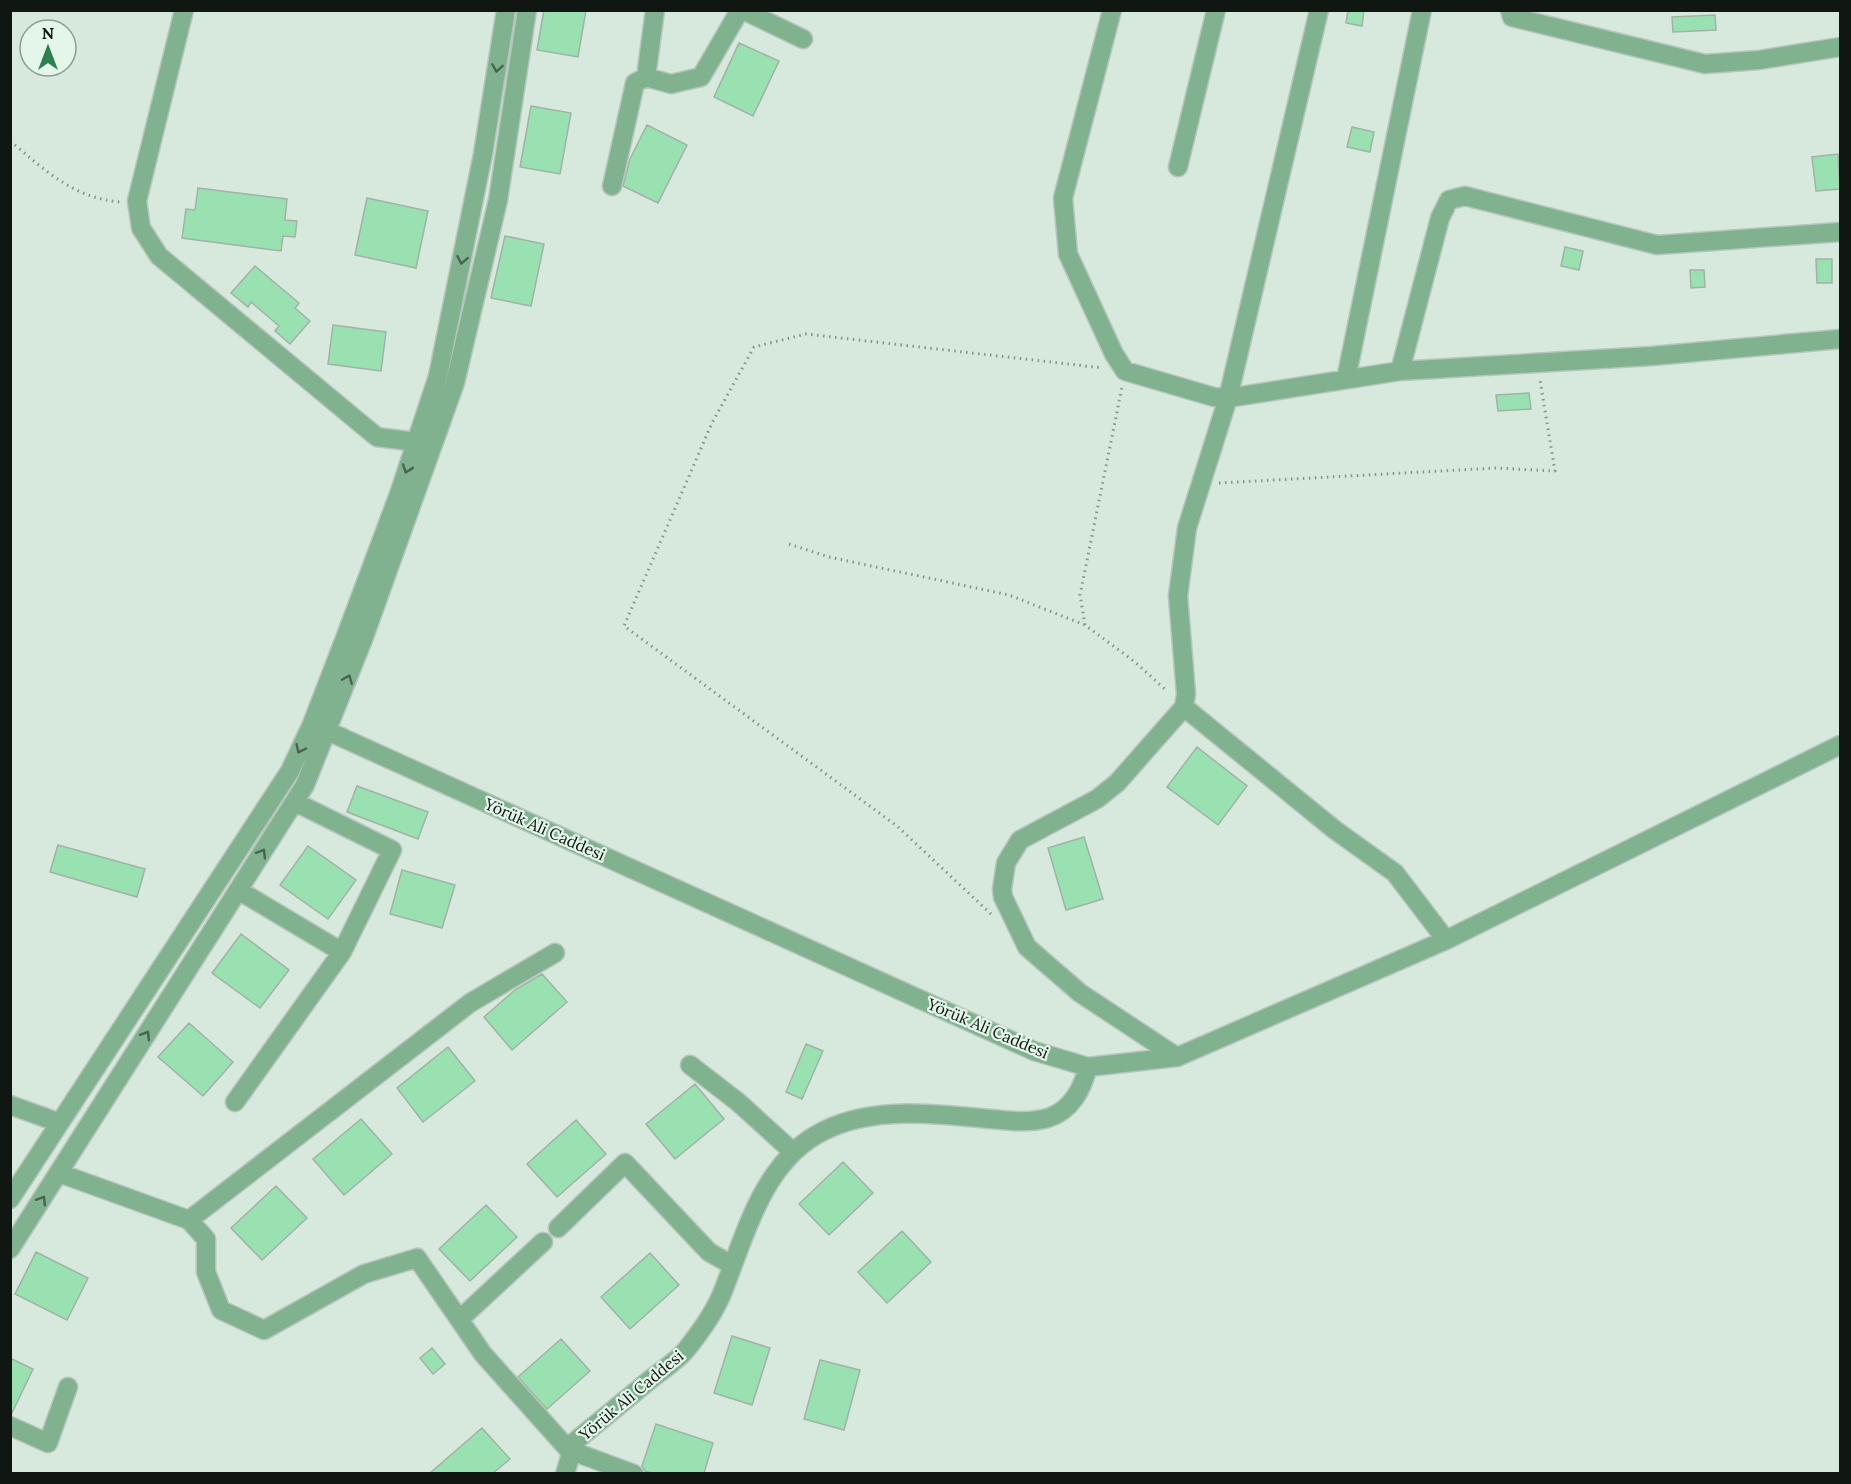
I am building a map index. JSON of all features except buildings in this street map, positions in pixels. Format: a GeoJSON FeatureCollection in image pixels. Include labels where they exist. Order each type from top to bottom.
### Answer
{"type":"FeatureCollection","features":[{"type":"Feature","properties":{"kind":"street"},"geometry":{"type":"LineString","coordinates":[[184,10],[137,201],[141,228],[159,255],[377,437],[416,442]]}},
{"type":"Feature","properties":{"kind":"street"},"geometry":{"type":"LineString","coordinates":[[10,1249],[305,785],[320,727],[438,376],[483,154],[506,10]]}},
{"type":"Feature","properties":{"kind":"street"},"geometry":{"type":"LineString","coordinates":[[10,1199],[320,727],[364,637],[455,383],[498,200],[527,10]]}},
{"type":"Feature","properties":{"kind":"street"},"geometry":{"type":"LineString","coordinates":[[646,77],[655,10]]}},
{"type":"Feature","properties":{"kind":"street"},"geometry":{"type":"LineString","coordinates":[[612,186],[635,83],[646,77],[671,84],[701,77],[742,10],[803,39]]}},
{"type":"Feature","properties":{"kind":"street"},"geometry":{"type":"LineString","coordinates":[[1112,10],[1063,198],[1063,212],[1068,254],[1114,354],[1125,371],[1214,397],[1228,398],[1400,371],[1652,356],[1840,339]]}},
{"type":"Feature","properties":{"kind":"street"},"geometry":{"type":"LineString","coordinates":[[1178,167],[1216,10]]}},
{"type":"Feature","properties":{"kind":"street"},"geometry":{"type":"LineString","coordinates":[[1177,1057],[1080,993],[1027,948],[1003,897],[1003,881],[1006,863],[1020,840],[1097,799],[1117,783],[1184,707],[1186,694],[1178,596],[1187,528],[1228,398],[1319,10]]}},
{"type":"Feature","properties":{"kind":"street"},"geometry":{"type":"LineString","coordinates":[[1346,379],[1422,10]]}},
{"type":"Feature","properties":{"kind":"street"},"geometry":{"type":"LineString","coordinates":[[1510,10],[1512,17],[1705,64],[1759,60],[1840,47]]}},
{"type":"Feature","properties":{"kind":"street"},"geometry":{"type":"LineString","coordinates":[[1400,371],[1440,218],[1449,200],[1465,196],[1657,245],[1840,232]]}},
{"type":"Feature","properties":{"kind":"street"},"geometry":{"type":"LineString","coordinates":[[1184,707],[1335,830],[1395,873],[1446,940]]}},
{"type":"Feature","properties":{"kind":"street","name":"Yörük Ali Caddesi"},"geometry":{"type":"LineString","coordinates":[[320,727],[1034,1051],[1088,1067],[1082,1088],[1074,1100],[1049,1118],[1027,1122],[908,1113],[868,1117],[840,1124],[815,1135],[793,1152],[776,1172],[759,1202],[720,1299],[685,1351],[569,1450],[565,1473]]}},
{"type":"Feature","properties":{"kind":"street"},"geometry":{"type":"LineString","coordinates":[[1088,1067],[1177,1057],[1446,940],[1840,745]]}},
{"type":"Feature","properties":{"kind":"street"},"geometry":{"type":"LineString","coordinates":[[235,1102],[342,952],[392,850],[295,802]]}},
{"type":"Feature","properties":{"kind":"street"},"geometry":{"type":"LineString","coordinates":[[238,890],[342,952]]}},
{"type":"Feature","properties":{"kind":"street"},"geometry":{"type":"LineString","coordinates":[[189,1220],[470,1003],[555,953]]}},
{"type":"Feature","properties":{"kind":"street"},"geometry":{"type":"LineString","coordinates":[[690,1065],[738,1102],[793,1152]]}},
{"type":"Feature","properties":{"kind":"street"},"geometry":{"type":"LineString","coordinates":[[10,1104],[60,1123]]}},
{"type":"Feature","properties":{"kind":"street"},"geometry":{"type":"LineString","coordinates":[[558,1228],[626,1163],[709,1252],[732,1265]]}},
{"type":"Feature","properties":{"kind":"street"},"geometry":{"type":"LineString","coordinates":[[59,1173],[189,1220],[206,1239],[206,1272],[221,1310],[264,1330],[364,1274],[417,1258],[483,1354],[569,1450],[634,1473]]}},
{"type":"Feature","properties":{"kind":"street"},"geometry":{"type":"LineString","coordinates":[[460,1320],[543,1242]]}},
{"type":"Feature","properties":{"kind":"street"},"geometry":{"type":"LineString","coordinates":[[10,1426],[48,1443],[68,1387]]}},
{"type":"Feature","properties":{"kind":"path"},"geometry":{"type":"LineString","coordinates":[[10,141],[59,182],[80,193],[106,201],[137,201]]}},
{"type":"Feature","properties":{"kind":"path"},"geometry":{"type":"LineString","coordinates":[[993,915],[897,826],[624,626],[712,423],[754,347],[806,334],[1125,371],[1080,596],[1085,625]]}},
{"type":"Feature","properties":{"kind":"path"},"geometry":{"type":"LineString","coordinates":[[1200,484],[1496,468],[1555,471],[1537,363]]}},
{"type":"Feature","properties":{"kind":"path"},"geometry":{"type":"LineString","coordinates":[[789,544],[829,557],[1009,596],[1085,625],[1135,662],[1184,707]]}}]}
